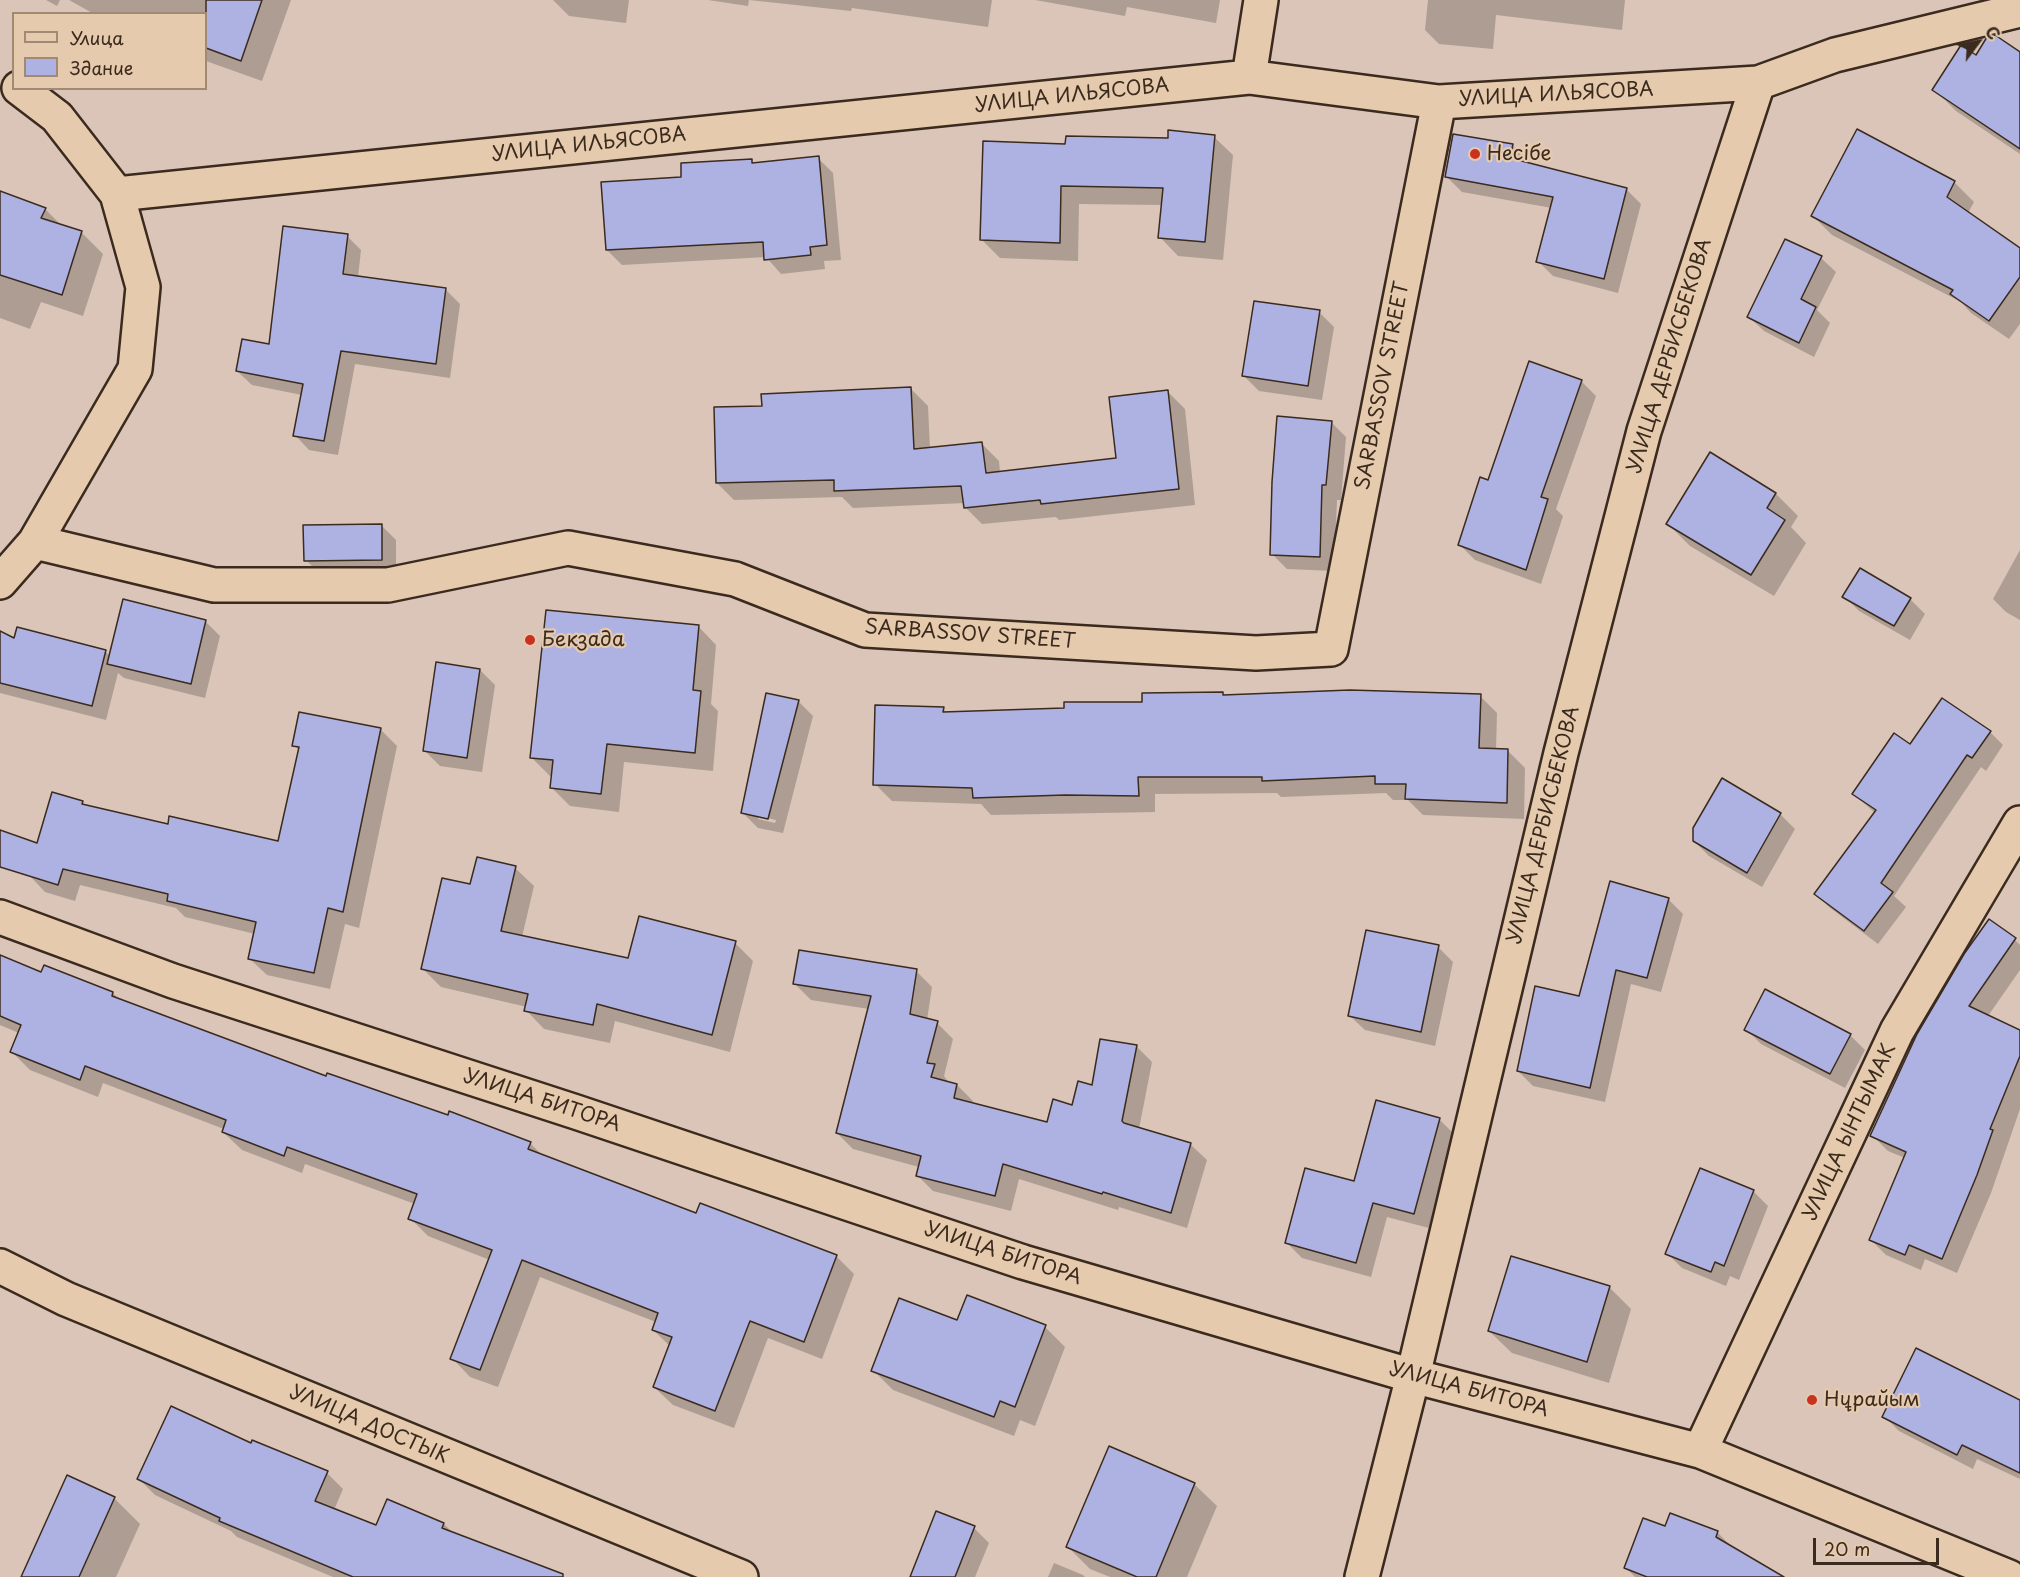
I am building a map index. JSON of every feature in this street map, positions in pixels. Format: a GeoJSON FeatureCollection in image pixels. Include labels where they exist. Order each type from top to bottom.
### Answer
{"type":"FeatureCollection","features":[{"type":"Feature","properties":{"kind":"street"},"geometry":{"type":"LineString","coordinates":[[1250,77],[1261,0]]}},
{"type":"Feature","properties":{"kind":"street","name":"УЛИЦА ИЛЬЯСОВА"},"geometry":{"type":"LineString","coordinates":[[117,194],[1250,77],[1438,102],[1758,83],[1835,55],[2020,10]]}},
{"type":"Feature","properties":{"kind":"street","name":"УЛИЦА ДЕРБИСБЕКОВА"},"geometry":{"type":"LineString","coordinates":[[1362,1577],[1413,1376],[1561,753],[1644,430],[1758,83]]}},
{"type":"Feature","properties":{"kind":"street"},"geometry":{"type":"LineString","coordinates":[[0,582],[35,542],[135,369],[143,287],[117,194],[57,117],[22,90]]}},
{"type":"Feature","properties":{"kind":"street","name":"SARBASSOV STREET"},"geometry":{"type":"LineString","coordinates":[[35,542],[214,585],[388,585],[568,548],[735,579],[865,630],[1256,653],[1331,649],[1438,102]]}},
{"type":"Feature","properties":{"kind":"street","name":"УЛИЦА ЫНТЫМАК"},"geometry":{"type":"LineString","coordinates":[[1700,1451],[1897,1031],[2020,823]]}},
{"type":"Feature","properties":{"kind":"street","name":"УЛИЦА БИТОРА"},"geometry":{"type":"LineString","coordinates":[[0,917],[173,981],[576,1112],[1023,1262],[1413,1376],[1700,1451],[2009,1577]]}},
{"type":"Feature","properties":{"kind":"street","name":"УЛИЦА ДОСТЫК"},"geometry":{"type":"LineString","coordinates":[[0,1266],[77,1304],[741,1577]]}},
{"type":"Feature","properties":{"kind":"building"},"geometry":{"type":"Polygon","coordinates":[[[206,0],[262,0],[241,61],[207,48],[206,0]]]}},
{"type":"Feature","properties":{"kind":"building"},"geometry":{"type":"Polygon","coordinates":[[[1995,35],[2020,52],[2020,149],[1932,90],[1961,45],[1976,55],[1987,37],[1995,35]]]}},
{"type":"Feature","properties":{"kind":"building"},"geometry":{"type":"Polygon","coordinates":[[[1857,129],[1955,181],[1947,197],[2020,248],[2020,277],[1989,321],[1950,294],[1953,290],[1811,216],[1857,129]]]}},
{"type":"Feature","properties":{"kind":"building"},"geometry":{"type":"Polygon","coordinates":[[[1168,130],[1215,135],[1205,242],[1158,238],[1163,188],[1061,186],[1060,243],[980,240],[983,141],[1065,144],[1066,136],[1168,138],[1168,130]]]}},
{"type":"Feature","properties":{"kind":"building"},"geometry":{"type":"Polygon","coordinates":[[[1453,134],[1513,144],[1510,158],[1627,188],[1604,279],[1536,262],[1553,197],[1445,177],[1453,134]]]}},
{"type":"Feature","properties":{"kind":"building"},"geometry":{"type":"Polygon","coordinates":[[[819,156],[827,245],[810,247],[811,255],[764,260],[763,242],[606,250],[601,182],[681,177],[681,163],[752,159],[752,163],[819,156]]]}},
{"type":"Feature","properties":{"kind":"building"},"geometry":{"type":"Polygon","coordinates":[[[0,191],[46,208],[41,218],[82,231],[62,295],[0,275],[0,191]]]}},
{"type":"Feature","properties":{"kind":"building"},"geometry":{"type":"Polygon","coordinates":[[[283,226],[348,234],[343,274],[446,288],[436,364],[341,351],[324,441],[293,436],[303,384],[236,371],[242,339],[269,344],[283,226]]]}},
{"type":"Feature","properties":{"kind":"building"},"geometry":{"type":"Polygon","coordinates":[[[1785,239],[1822,256],[1801,299],[1816,307],[1799,343],[1747,317],[1785,239]]]}},
{"type":"Feature","properties":{"kind":"building"},"geometry":{"type":"Polygon","coordinates":[[[1254,301],[1320,310],[1308,386],[1242,376],[1254,301]]]}},
{"type":"Feature","properties":{"kind":"building"},"geometry":{"type":"Polygon","coordinates":[[[1529,361],[1582,380],[1541,497],[1548,499],[1526,570],[1458,545],[1480,477],[1488,480],[1529,361]]]}},
{"type":"Feature","properties":{"kind":"building"},"geometry":{"type":"Polygon","coordinates":[[[911,387],[914,449],[982,442],[986,473],[1116,458],[1109,397],[1168,390],[1179,489],[1041,504],[1040,500],[964,508],[961,486],[834,491],[834,480],[716,483],[714,407],[762,406],[761,394],[911,387]]]}},
{"type":"Feature","properties":{"kind":"building"},"geometry":{"type":"Polygon","coordinates":[[[1277,416],[1332,421],[1326,485],[1322,485],[1320,557],[1270,555],[1277,416]]]}},
{"type":"Feature","properties":{"kind":"building"},"geometry":{"type":"Polygon","coordinates":[[[1710,452],[1776,493],[1767,508],[1785,520],[1751,575],[1666,524],[1710,452]]]}},
{"type":"Feature","properties":{"kind":"building"},"geometry":{"type":"Polygon","coordinates":[[[382,524],[382,560],[304,561],[303,525],[382,524]]]}},
{"type":"Feature","properties":{"kind":"building"},"geometry":{"type":"Polygon","coordinates":[[[1860,568],[1911,598],[1894,626],[1842,597],[1860,568]]]}},
{"type":"Feature","properties":{"kind":"building"},"geometry":{"type":"Polygon","coordinates":[[[123,599],[206,620],[191,684],[107,664],[123,599]]]}},
{"type":"Feature","properties":{"kind":"building"},"geometry":{"type":"Polygon","coordinates":[[[546,610],[699,625],[693,690],[701,691],[695,753],[607,744],[601,794],[550,788],[553,760],[530,758],[546,610]]]}},
{"type":"Feature","properties":{"kind":"building"},"geometry":{"type":"Polygon","coordinates":[[[17,627],[106,650],[92,706],[0,683],[0,631],[14,638],[17,627]]]}},
{"type":"Feature","properties":{"kind":"building"},"geometry":{"type":"Polygon","coordinates":[[[436,662],[480,669],[467,758],[423,751],[436,662]]]}},
{"type":"Feature","properties":{"kind":"building"},"geometry":{"type":"Polygon","coordinates":[[[1350,690],[1481,694],[1479,748],[1508,749],[1507,803],[1405,799],[1406,784],[1375,784],[1375,776],[1262,781],[1262,777],[1138,777],[1139,796],[1065,795],[973,798],[972,788],[873,785],[875,705],[944,707],[943,712],[1064,708],[1064,702],[1142,702],[1142,693],[1223,692],[1223,695],[1350,690]]]}},
{"type":"Feature","properties":{"kind":"building"},"geometry":{"type":"Polygon","coordinates":[[[766,693],[799,700],[768,819],[741,813],[766,693]]]}},
{"type":"Feature","properties":{"kind":"building"},"geometry":{"type":"Polygon","coordinates":[[[1942,698],[1991,731],[1972,758],[1967,755],[1881,883],[1893,892],[1864,931],[1814,894],[1876,810],[1852,794],[1894,733],[1910,744],[1942,698]]]}},
{"type":"Feature","properties":{"kind":"building"},"geometry":{"type":"Polygon","coordinates":[[[299,712],[381,728],[343,912],[328,908],[314,973],[248,959],[256,922],[167,901],[168,894],[63,869],[58,885],[0,867],[0,830],[37,843],[52,792],[83,801],[82,804],[168,824],[169,816],[278,841],[299,747],[292,746],[299,712]]]}},
{"type":"Feature","properties":{"kind":"building"},"geometry":{"type":"Polygon","coordinates":[[[1722,778],[1781,813],[1747,873],[1693,841],[1693,828],[1722,778]]]}},
{"type":"Feature","properties":{"kind":"building"},"geometry":{"type":"Polygon","coordinates":[[[477,857],[516,866],[501,931],[628,958],[639,916],[736,941],[712,1035],[597,1004],[593,1025],[524,1011],[528,994],[421,969],[442,878],[470,884],[477,857]]]}},
{"type":"Feature","properties":{"kind":"building"},"geometry":{"type":"Polygon","coordinates":[[[1610,881],[1669,898],[1647,978],[1616,970],[1590,1088],[1517,1071],[1535,986],[1579,996],[1610,881]]]}},
{"type":"Feature","properties":{"kind":"building"},"geometry":{"type":"Polygon","coordinates":[[[1989,919],[2016,938],[1969,1006],[2020,1030],[2020,1056],[1990,1129],[1993,1130],[1977,1175],[1942,1259],[1909,1245],[1905,1255],[1869,1240],[1906,1152],[1870,1136],[1917,1034],[1964,954],[1989,919]]]}},
{"type":"Feature","properties":{"kind":"building"},"geometry":{"type":"Polygon","coordinates":[[[1366,930],[1439,945],[1421,1032],[1348,1016],[1366,930]]]}},
{"type":"Feature","properties":{"kind":"building"},"geometry":{"type":"Polygon","coordinates":[[[799,950],[917,969],[910,1014],[938,1021],[927,1063],[935,1064],[931,1077],[957,1084],[954,1098],[1047,1122],[1053,1099],[1072,1105],[1078,1081],[1092,1085],[1100,1039],[1137,1045],[1122,1121],[1191,1143],[1171,1213],[1003,1164],[995,1196],[916,1176],[921,1156],[836,1133],[871,996],[793,984],[799,950]]]}},
{"type":"Feature","properties":{"kind":"building"},"geometry":{"type":"Polygon","coordinates":[[[0,955],[41,972],[44,965],[113,992],[112,996],[326,1076],[327,1073],[448,1115],[449,1111],[531,1142],[528,1149],[696,1213],[700,1203],[837,1255],[804,1342],[750,1321],[715,1411],[653,1387],[672,1337],[652,1330],[658,1313],[522,1260],[480,1370],[450,1359],[492,1250],[408,1219],[417,1194],[287,1147],[284,1156],[222,1132],[226,1120],[85,1066],[80,1080],[10,1052],[21,1025],[0,1016],[0,955]]]}},
{"type":"Feature","properties":{"kind":"building"},"geometry":{"type":"Polygon","coordinates":[[[1765,989],[1851,1034],[1830,1074],[1744,1030],[1765,989]]]}},
{"type":"Feature","properties":{"kind":"building"},"geometry":{"type":"Polygon","coordinates":[[[1376,1100],[1440,1118],[1414,1214],[1373,1203],[1356,1263],[1285,1243],[1305,1168],[1354,1181],[1376,1100]]]}},
{"type":"Feature","properties":{"kind":"building"},"geometry":{"type":"Polygon","coordinates":[[[1700,1168],[1754,1190],[1724,1266],[1715,1262],[1711,1272],[1665,1254],[1700,1168]]]}},
{"type":"Feature","properties":{"kind":"building"},"geometry":{"type":"Polygon","coordinates":[[[1511,1256],[1610,1286],[1587,1362],[1488,1331],[1511,1256]]]}},
{"type":"Feature","properties":{"kind":"building"},"geometry":{"type":"Polygon","coordinates":[[[967,1295],[1046,1325],[1015,1407],[1000,1401],[994,1417],[871,1371],[899,1298],[957,1320],[967,1295]]]}},
{"type":"Feature","properties":{"kind":"building"},"geometry":{"type":"Polygon","coordinates":[[[1916,1348],[2020,1400],[2020,1473],[1962,1445],[1957,1455],[1882,1417],[1916,1348]]]}},
{"type":"Feature","properties":{"kind":"building"},"geometry":{"type":"Polygon","coordinates":[[[171,1406],[251,1443],[252,1440],[328,1471],[315,1501],[376,1525],[387,1499],[444,1523],[442,1528],[563,1574],[563,1577],[353,1577],[219,1521],[220,1518],[137,1479],[171,1406]]]}},
{"type":"Feature","properties":{"kind":"building"},"geometry":{"type":"Polygon","coordinates":[[[1109,1446],[1195,1483],[1156,1577],[1137,1577],[1066,1547],[1109,1446]]]}},
{"type":"Feature","properties":{"kind":"building"},"geometry":{"type":"Polygon","coordinates":[[[67,1475],[115,1497],[79,1577],[21,1577],[67,1475]]]}},
{"type":"Feature","properties":{"kind":"building"},"geometry":{"type":"Polygon","coordinates":[[[936,1511],[975,1526],[955,1577],[910,1577],[936,1511]]]}},
{"type":"Feature","properties":{"kind":"building"},"geometry":{"type":"Polygon","coordinates":[[[1670,1513],[1718,1531],[1716,1537],[1784,1577],[1647,1577],[1624,1568],[1643,1518],[1665,1526],[1670,1513]]]}},
{"type":"Feature","properties":{"kind":"place","name":"Несібе"},"geometry":{"type":"Point","coordinates":[1475,154]}},
{"type":"Feature","properties":{"kind":"place","name":"Бекзада"},"geometry":{"type":"Point","coordinates":[530,640]}},
{"type":"Feature","properties":{"kind":"place","name":"Нұрайым"},"geometry":{"type":"Point","coordinates":[1812,1400]}}]}
